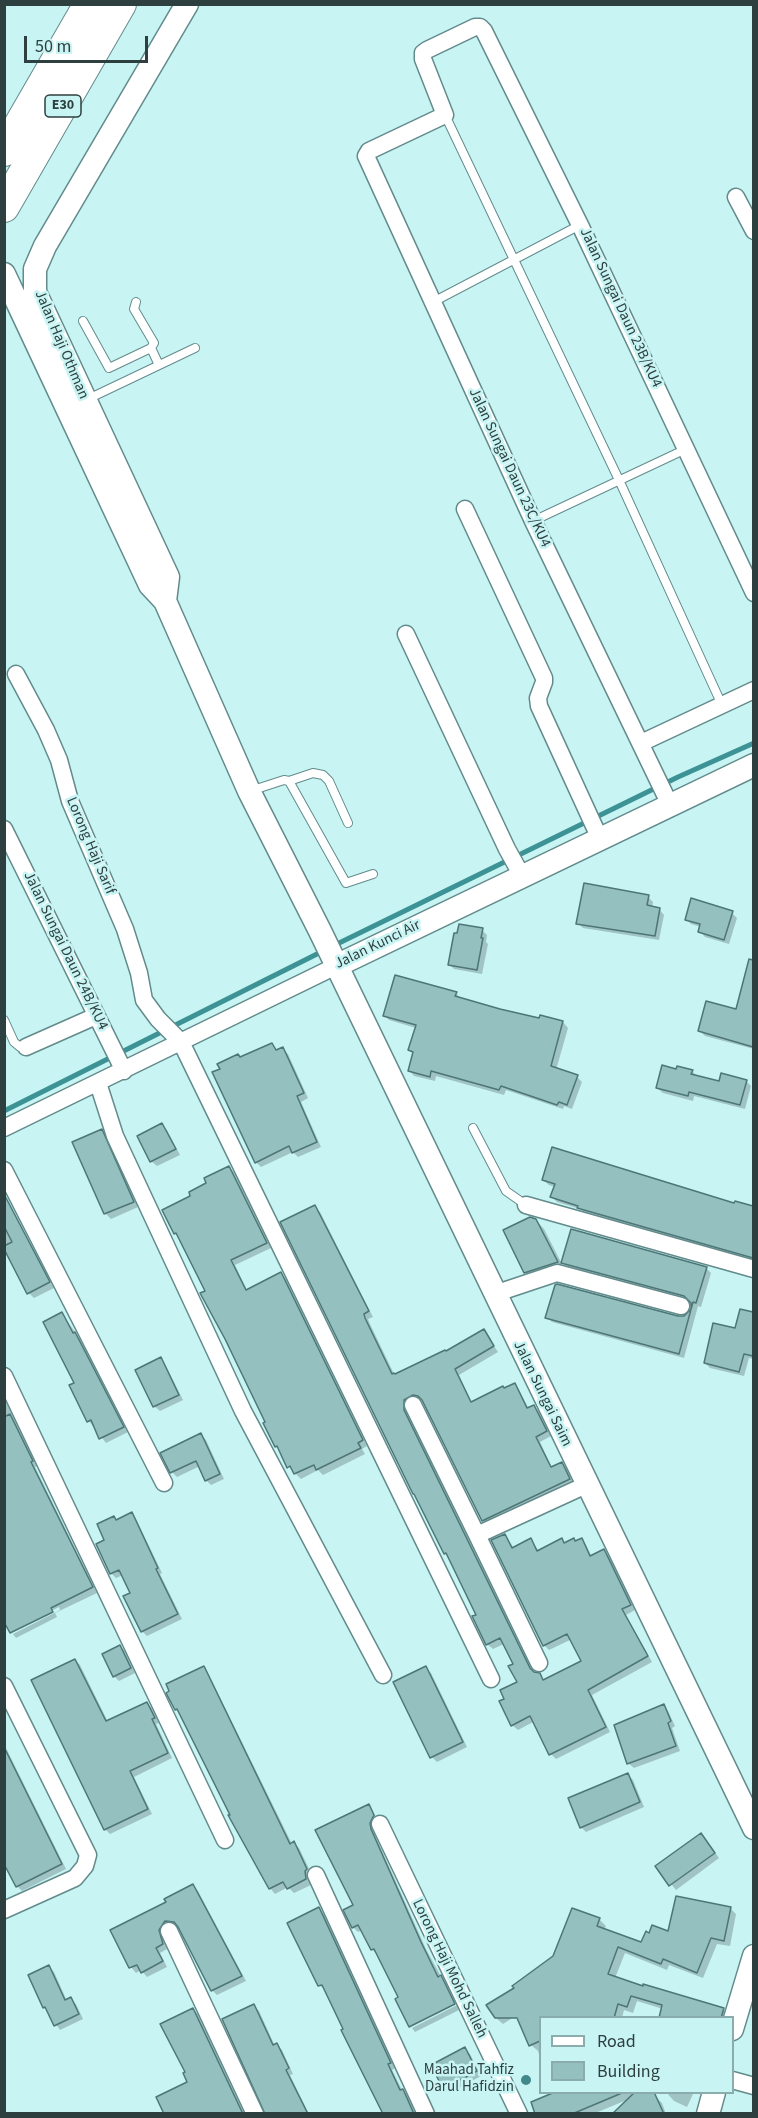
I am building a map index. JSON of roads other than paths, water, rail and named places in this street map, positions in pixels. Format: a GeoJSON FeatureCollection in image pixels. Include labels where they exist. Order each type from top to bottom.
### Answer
{"type":"FeatureCollection","features":[{"type":"Feature","properties":{"kind":"highway","name":"E30"},"geometry":{"type":"LineString","coordinates":[[4,151],[89,4]]}},
{"type":"Feature","properties":{"kind":"highway","name":"E30"},"geometry":{"type":"LineString","coordinates":[[4,207],[122,4]]}},
{"type":"Feature","properties":{"kind":"street","name":"Jalan Haji Othman"},"geometry":{"type":"LineString","coordinates":[[165,601],[168,577],[35,292],[35,269],[45,246],[188,4]]}},
{"type":"Feature","properties":{"kind":"street","name":"Jalan Sungai Daun 23B/KU4"},"geometry":{"type":"LineString","coordinates":[[445,115],[423,59],[423,53],[475,27],[480,27],[484,30],[580,225],[753,593]]}},
{"type":"Feature","properties":{"kind":"street","name":"Jalan Sungai Daun 23C/KU4"},"geometry":{"type":"LineString","coordinates":[[445,115],[369,151],[366,156],[533,521],[668,799]]}},
{"type":"Feature","properties":{"kind":"street"},"geometry":{"type":"LineString","coordinates":[[736,197],[753,231]]}},
{"type":"Feature","properties":{"kind":"street"},"geometry":{"type":"LineString","coordinates":[[4,274],[150,585],[165,601]]}},
{"type":"Feature","properties":{"kind":"street"},"geometry":{"type":"LineString","coordinates":[[465,509],[544,678],[538,698],[539,706],[594,826]]}},
{"type":"Feature","properties":{"kind":"street","name":"Jalan Sungai Saim"},"geometry":{"type":"LineString","coordinates":[[165,601],[249,791],[320,931],[753,1828]]}},
{"type":"Feature","properties":{"kind":"street"},"geometry":{"type":"LineString","coordinates":[[406,634],[516,864]]}},
{"type":"Feature","properties":{"kind":"street","name":"Lorong Haji Sarif"},"geometry":{"type":"LineString","coordinates":[[16,674],[59,760],[70,801],[125,929],[144,1000],[176,1038],[491,1679]]}},
{"type":"Feature","properties":{"kind":"street"},"geometry":{"type":"LineString","coordinates":[[641,743],[753,690]]}},
{"type":"Feature","properties":{"kind":"street","name":"Jalan Kunci Air"},"geometry":{"type":"LineString","coordinates":[[4,1128],[98,1083],[121,1066],[176,1038],[334,963],[516,864],[594,826],[753,765]]}},
{"type":"Feature","properties":{"kind":"street","name":"Jalan Sungai Daun 24B/KU4"},"geometry":{"type":"LineString","coordinates":[[7,838],[121,1066]]}},
{"type":"Feature","properties":{"kind":"street"},"geometry":{"type":"LineString","coordinates":[[26,1047],[96,1016]]}},
{"type":"Feature","properties":{"kind":"street"},"geometry":{"type":"LineString","coordinates":[[98,1083],[115,1136],[243,1411],[383,1675]]}},
{"type":"Feature","properties":{"kind":"street"},"geometry":{"type":"LineString","coordinates":[[4,1170],[164,1484]]}},
{"type":"Feature","properties":{"kind":"street"},"geometry":{"type":"LineString","coordinates":[[526,1205],[753,1269]]}},
{"type":"Feature","properties":{"kind":"street"},"geometry":{"type":"LineString","coordinates":[[494,1294],[557,1273],[681,1306]]}},
{"type":"Feature","properties":{"kind":"street"},"geometry":{"type":"LineString","coordinates":[[4,1376],[225,1840]]}},
{"type":"Feature","properties":{"kind":"street"},"geometry":{"type":"LineString","coordinates":[[414,1405],[538,1663]]}},
{"type":"Feature","properties":{"kind":"street"},"geometry":{"type":"LineString","coordinates":[[477,1535],[586,1485]]}},
{"type":"Feature","properties":{"kind":"street"},"geometry":{"type":"LineString","coordinates":[[4,1686],[88,1854],[85,1866],[75,1878],[4,1910]]}},
{"type":"Feature","properties":{"kind":"street","name":"Lorong Haji Mohd Salleh"},"geometry":{"type":"LineString","coordinates":[[380,1824],[519,2114]]}},
{"type":"Feature","properties":{"kind":"street"},"geometry":{"type":"LineString","coordinates":[[316,1875],[426,2114]]}},
{"type":"Feature","properties":{"kind":"street"},"geometry":{"type":"LineString","coordinates":[[169,1931],[255,2114]]}},
{"type":"Feature","properties":{"kind":"street"},"geometry":{"type":"LineString","coordinates":[[734,2022],[753,1956]]}},
{"type":"Feature","properties":{"kind":"street"},"geometry":{"type":"LineString","coordinates":[[734,2081],[753,2086]]}},
{"type":"Feature","properties":{"kind":"street"},"geometry":{"type":"LineString","coordinates":[[708,2114],[713,2094]]}},
{"type":"Feature","properties":{"kind":"lane"},"geometry":{"type":"LineString","coordinates":[[445,115],[619,480],[722,705]]}},
{"type":"Feature","properties":{"kind":"lane"},"geometry":{"type":"LineString","coordinates":[[433,302],[580,225]]}},
{"type":"Feature","properties":{"kind":"lane"},"geometry":{"type":"LineString","coordinates":[[83,321],[109,368],[151,348],[154,343],[134,309],[135,302]]}},
{"type":"Feature","properties":{"kind":"lane"},"geometry":{"type":"LineString","coordinates":[[151,348],[159,366]]}},
{"type":"Feature","properties":{"kind":"lane"},"geometry":{"type":"LineString","coordinates":[[84,400],[195,348]]}},
{"type":"Feature","properties":{"kind":"lane"},"geometry":{"type":"LineString","coordinates":[[533,521],[686,449]]}},
{"type":"Feature","properties":{"kind":"lane"},"geometry":{"type":"LineString","coordinates":[[249,791],[313,772],[323,775],[329,782],[348,823]]}},
{"type":"Feature","properties":{"kind":"lane"},"geometry":{"type":"LineString","coordinates":[[289,781],[346,883],[373,874]]}},
{"type":"Feature","properties":{"kind":"lane"},"geometry":{"type":"LineString","coordinates":[[4,1020],[15,1042],[20,1047],[26,1047]]}},
{"type":"Feature","properties":{"kind":"lane"},"geometry":{"type":"LineString","coordinates":[[473,1128],[506,1191],[526,1205]]}},
{"type":"Feature","properties":{"kind":"waterway"},"geometry":{"type":"LineString","coordinates":[[333,946],[678,777],[754,743]]}},
{"type":"Feature","properties":{"kind":"waterway"},"geometry":{"type":"LineString","coordinates":[[4,1111],[325,950]]}},
{"type":"Feature","properties":{"kind":"place","name":"Maahad Tahfiz Darul Hafidzin"},"geometry":{"type":"Point","coordinates":[526,2080]}}]}
